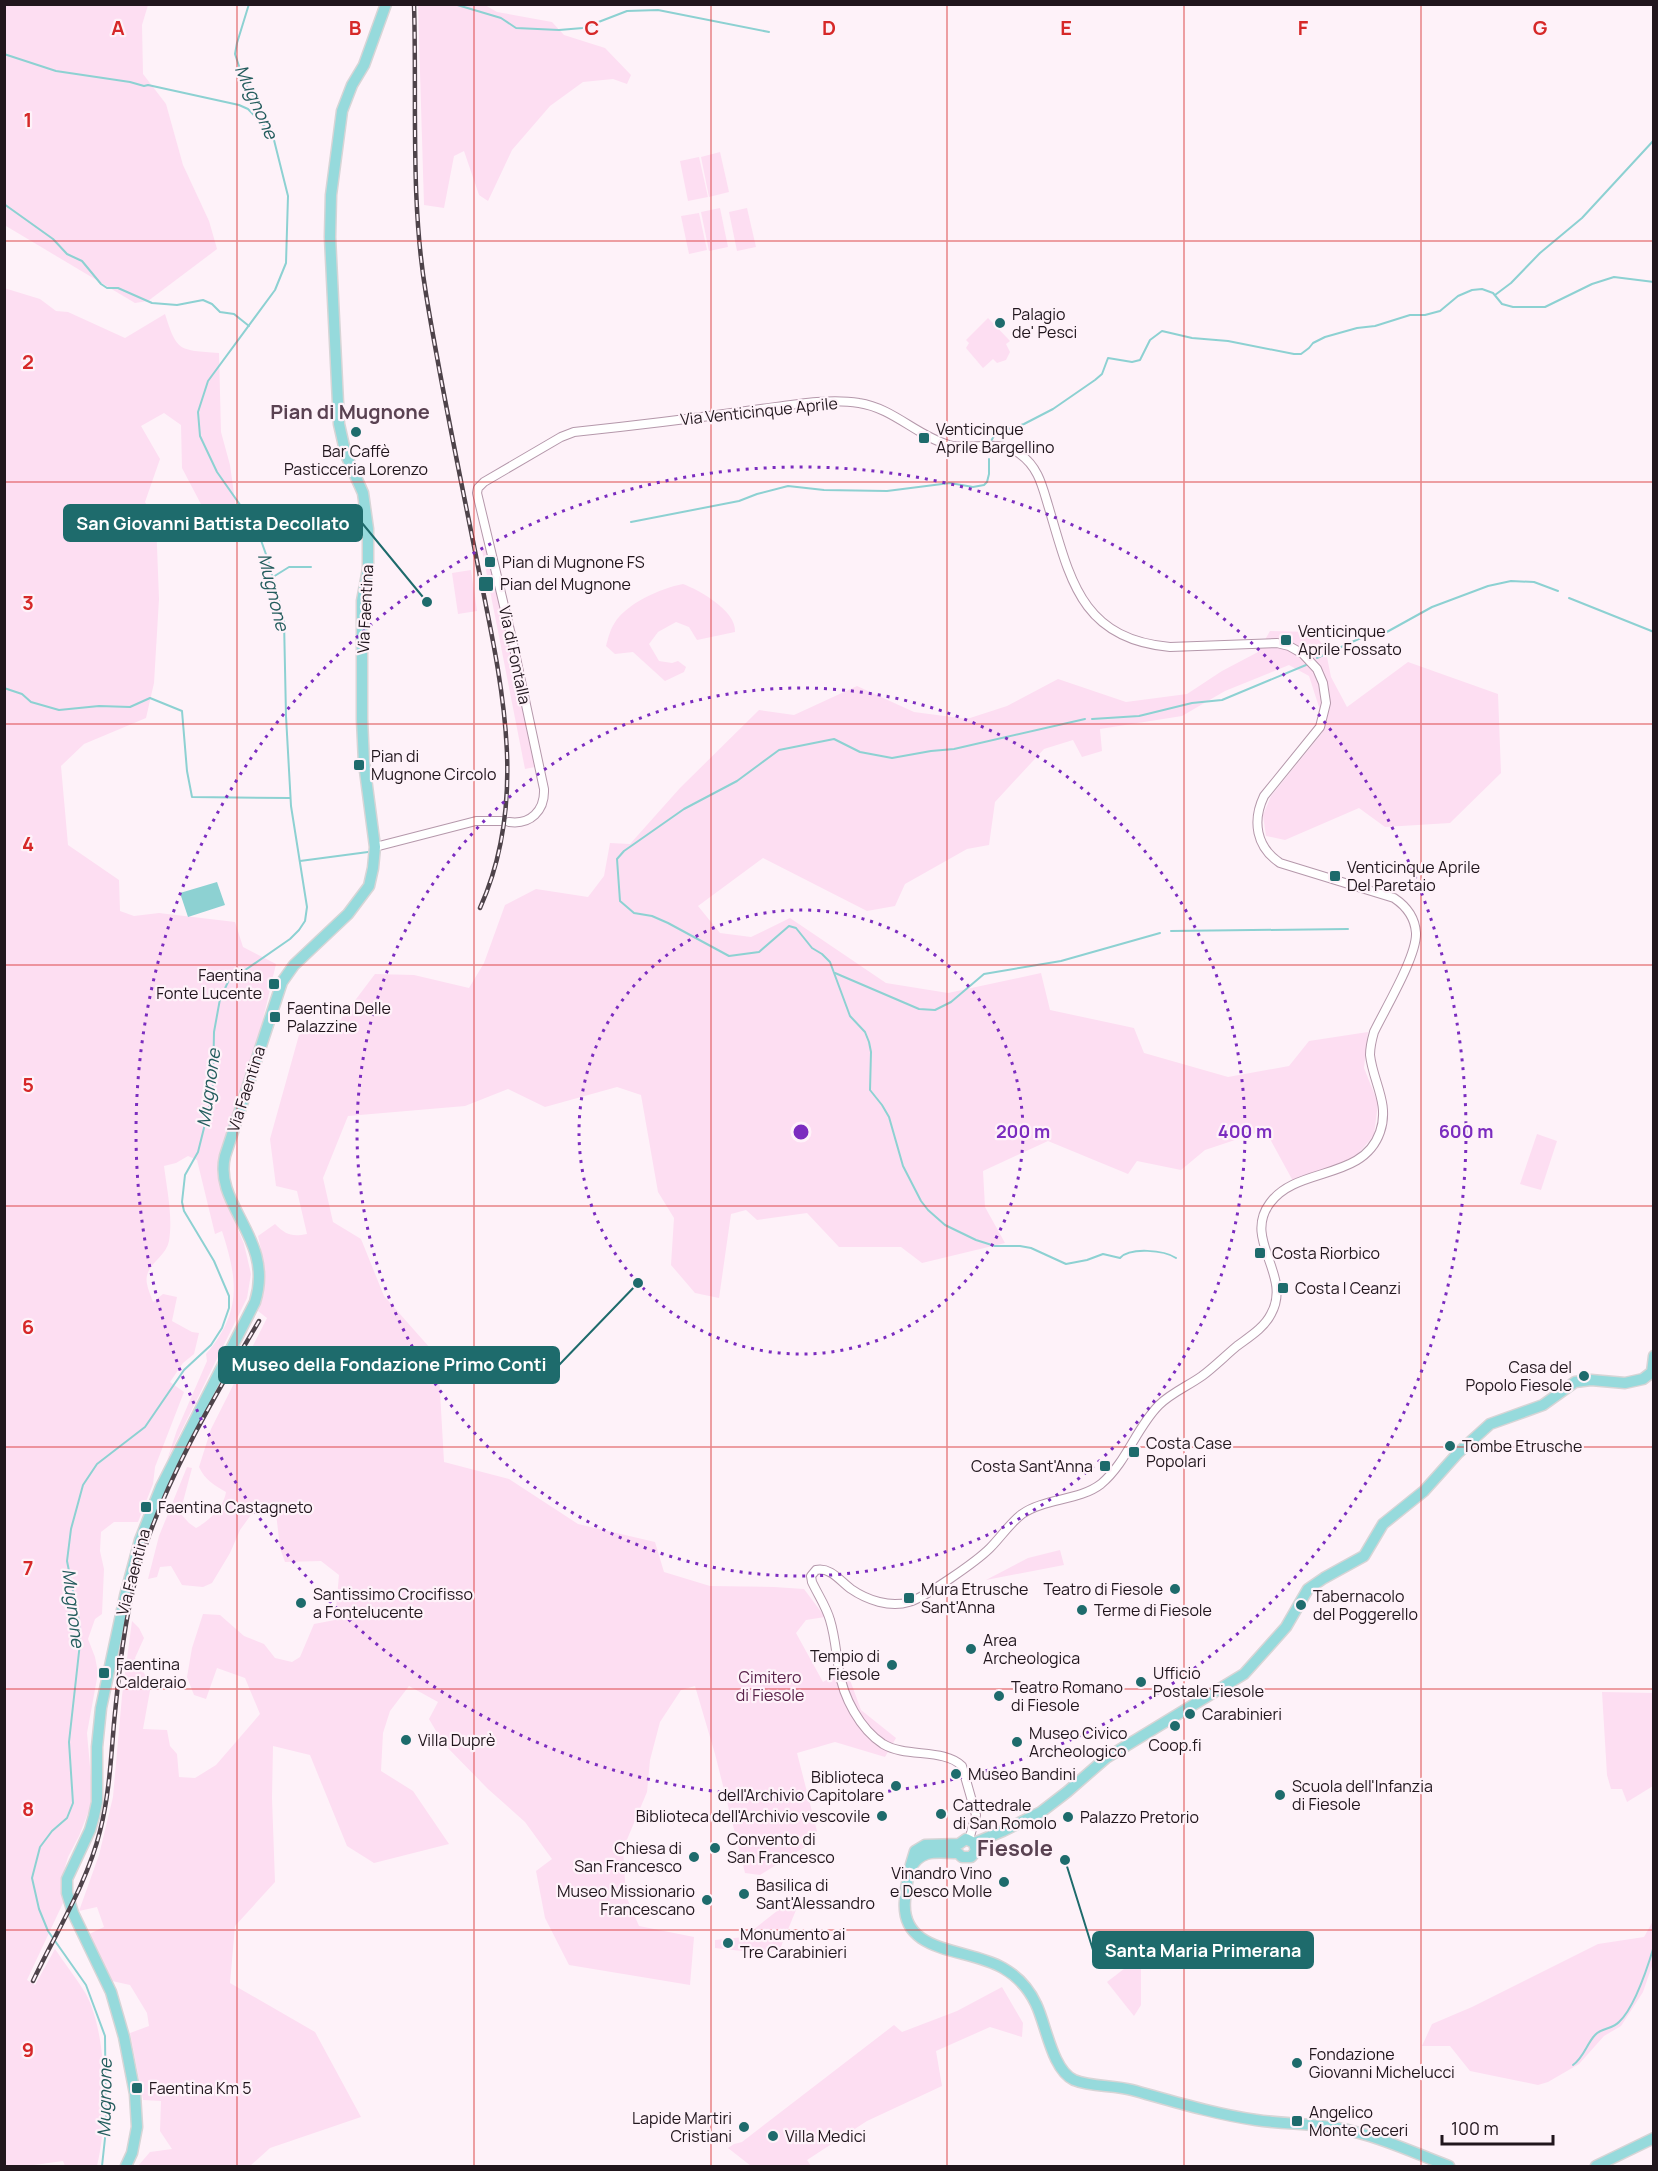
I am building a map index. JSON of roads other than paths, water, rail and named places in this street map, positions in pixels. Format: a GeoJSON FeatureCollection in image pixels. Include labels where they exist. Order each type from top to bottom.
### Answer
{"type":"FeatureCollection","features":[{"type":"Feature","properties":{"kind":"main road","name":"Via Faentina"},"geometry":{"type":"LineString","coordinates":[[126,2166],[135,2139],[137,2119],[135,2094],[124,2037],[111,1992],[73,1913],[67,1893],[67,1879],[90,1830],[94,1816],[97,1802],[97,1747],[101,1707],[125,1596],[140,1540],[161,1487],[259,1290],[257,1255],[225,1185],[223,1170],[225,1156],[282,982],[294,965],[342,922],[369,886],[375,847],[364,763],[362,719],[362,608],[368,569],[368,529],[363,494],[346,455],[339,424],[330,237],[331,195],[342,111],[352,85],[364,65],[386,4]]}},
{"type":"Feature","properties":{"kind":"main road"},"geometry":{"type":"LineString","coordinates":[[1449,2166],[1343,2129],[1253,2120],[1124,2088],[1073,2079],[1064,2072],[1056,2060],[1036,2003],[1022,1983],[987,1960],[938,1946],[916,1935],[910,1928],[904,1912],[914,1854],[919,1848],[928,1845],[965,1845],[1030,1818],[1067,1792],[1101,1761],[1244,1674],[1287,1625],[1297,1605],[1312,1585],[1364,1556],[1380,1527],[1424,1491],[1466,1445],[1490,1424],[1543,1405],[1575,1382],[1591,1380],[1622,1383],[1643,1379],[1652,1370],[1653,1356]]}},
{"type":"Feature","properties":{"kind":"main road"},"geometry":{"type":"LineString","coordinates":[[1596,2166],[1653,2138]]}},
{"type":"Feature","properties":{"kind":"street","name":"Via Venticinque Aprile"},"geometry":{"type":"LineString","coordinates":[[496,475],[561,437],[574,432],[810,403],[859,402],[886,411],[930,438],[948,444],[963,447],[1002,446],[1014,450],[1028,461],[1040,477],[1076,591],[1091,611],[1121,634],[1144,643],[1170,647],[1277,643],[1304,654],[1317,669],[1323,683],[1325,712],[1320,727],[1264,796],[1256,818],[1260,840],[1268,853],[1287,866],[1395,898],[1411,914],[1414,922],[1416,937],[1411,955],[1374,1032],[1371,1043],[1372,1065],[1384,1108],[1376,1141],[1370,1150],[1354,1163],[1293,1186],[1271,1201],[1263,1216],[1260,1231],[1262,1245],[1277,1281],[1276,1299],[1268,1319],[1209,1370],[1159,1406],[1121,1462],[1097,1486],[1029,1510],[1014,1521],[984,1553],[940,1585],[906,1603],[890,1604],[879,1602],[854,1591],[830,1572],[822,1569],[813,1573],[812,1582],[823,1602],[831,1626],[840,1678],[858,1718],[872,1735],[889,1747],[949,1758],[962,1766],[975,1812],[974,1828],[965,1845]]}},
{"type":"Feature","properties":{"kind":"street","name":"Via di Fontalla"},"geometry":{"type":"LineString","coordinates":[[375,847],[483,820],[522,822],[533,817],[541,808],[544,789],[494,560],[477,497],[480,485],[496,475]]}},
{"type":"Feature","properties":{"kind":"water"},"geometry":{"type":"Polygon","coordinates":[[[217,882],[225,905],[188,917],[180,893],[217,882]]]}},
{"type":"Feature","properties":{"kind":"waterway","name":"Mugnone"},"geometry":{"type":"LineString","coordinates":[[102,2166],[106,2129],[105,2036],[86,1985],[48,1931],[39,1909],[32,1878],[40,1847],[52,1831],[67,1818],[73,1803],[69,1742],[80,1643],[79,1621],[67,1561],[71,1529],[83,1485],[97,1464],[145,1427],[184,1370],[211,1345],[222,1328],[229,1308],[229,1296],[214,1261],[184,1211],[182,1202],[185,1175],[198,1152],[209,1108],[213,1083],[214,1032],[220,999],[228,982],[290,939],[299,930],[305,921],[307,907],[291,806],[284,620],[257,529],[217,472],[200,436],[198,412],[208,381],[275,290],[286,263],[288,196],[270,124],[244,81],[235,54],[249,4]]}},
{"type":"Feature","properties":{"kind":"waterway"},"geometry":{"type":"LineString","coordinates":[[454,4],[501,18],[516,28],[559,30],[583,28],[627,11],[658,10],[769,32]]}},
{"type":"Feature","properties":{"kind":"waterway"},"geometry":{"type":"LineString","coordinates":[[4,54],[56,71],[148,85],[239,105],[248,109],[271,133]]}},
{"type":"Feature","properties":{"kind":"waterway"},"geometry":{"type":"LineString","coordinates":[[1495,295],[1582,218],[1654,140]]}},
{"type":"Feature","properties":{"kind":"waterway"},"geometry":{"type":"LineString","coordinates":[[4,204],[53,239],[67,254],[82,261],[107,288],[118,288],[152,303],[177,305],[203,300],[212,304],[220,312],[234,314],[249,326]]}},
{"type":"Feature","properties":{"kind":"waterway"},"geometry":{"type":"LineString","coordinates":[[991,441],[1002,431],[1024,424],[1053,409],[1095,380],[1102,374],[1108,358],[1132,362],[1140,360],[1150,340],[1162,331],[1192,338],[1228,341],[1301,354],[1313,343],[1325,337],[1357,328],[1375,326],[1410,315],[1425,315],[1440,311],[1458,296],[1472,290],[1482,289],[1493,293],[1502,304],[1513,307],[1545,307],[1592,284],[1614,277],[1654,282]]}},
{"type":"Feature","properties":{"kind":"waterway"},"geometry":{"type":"LineString","coordinates":[[631,522],[739,501],[788,486],[824,490],[887,491],[950,483],[973,487],[984,485],[987,482],[989,459]]}},
{"type":"Feature","properties":{"kind":"waterway"},"geometry":{"type":"LineString","coordinates":[[273,577],[289,567],[311,567]]}},
{"type":"Feature","properties":{"kind":"waterway"},"geometry":{"type":"LineString","coordinates":[[1317,658],[1363,637],[1385,633],[1432,607],[1488,586],[1511,581],[1534,582],[1558,591]]}},
{"type":"Feature","properties":{"kind":"waterway"},"geometry":{"type":"LineString","coordinates":[[1569,598],[1654,632]]}},
{"type":"Feature","properties":{"kind":"waterway"},"geometry":{"type":"LineString","coordinates":[[1092,719],[1139,716],[1192,703],[1222,700],[1306,665]]}},
{"type":"Feature","properties":{"kind":"waterway"},"geometry":{"type":"LineString","coordinates":[[4,688],[22,694],[31,702],[59,710],[99,706],[130,707],[150,698],[182,711],[187,771],[192,797],[290,798]]}},
{"type":"Feature","properties":{"kind":"waterway"},"geometry":{"type":"LineString","coordinates":[[1085,719],[954,749],[892,758],[860,752],[834,739],[779,750],[737,781],[684,809],[624,851],[617,859],[620,901],[634,913],[652,916],[668,923],[729,956],[759,952],[789,926],[796,928],[812,948],[830,962],[850,1016],[865,1032],[869,1042],[870,1090],[889,1117],[903,1166],[921,1201],[945,1225],[976,1240],[995,1246],[1031,1248],[1066,1264],[1103,1254],[1120,1258],[1131,1252],[1139,1251],[1156,1252],[1176,1258]]}},
{"type":"Feature","properties":{"kind":"waterway"},"geometry":{"type":"LineString","coordinates":[[300,861],[368,852]]}},
{"type":"Feature","properties":{"kind":"waterway"},"geometry":{"type":"LineString","coordinates":[[1171,931],[1348,929]]}},
{"type":"Feature","properties":{"kind":"waterway"},"geometry":{"type":"LineString","coordinates":[[835,973],[919,1009],[935,1010],[951,1002],[984,974],[1061,961],[1160,933]]}},
{"type":"Feature","properties":{"kind":"waterway"},"geometry":{"type":"LineString","coordinates":[[1573,2065],[1595,2035],[1616,2024],[1625,2016],[1640,1986],[1654,1946]]}},
{"type":"Feature","properties":{"kind":"railway"},"geometry":{"type":"LineString","coordinates":[[414,4],[416,186],[421,258],[443,391],[493,640],[506,731],[507,776],[504,820],[496,864],[480,908]]}},
{"type":"Feature","properties":{"kind":"railway"},"geometry":{"type":"LineString","coordinates":[[33,1981],[79,1889],[100,1831],[108,1791],[126,1627],[133,1589],[148,1538],[175,1473],[224,1380],[259,1321]]}},
{"type":"Feature","properties":{"kind":"place","name":"Palagio de' Pesci"},"geometry":{"type":"Point","coordinates":[1000,323]}},
{"type":"Feature","properties":{"kind":"place","name":"Bar Caffè Pasticceria Lorenzo"},"geometry":{"type":"Point","coordinates":[356,432]}},
{"type":"Feature","properties":{"kind":"place","name":"Venticinque Aprile Bargellino"},"geometry":{"type":"Point","coordinates":[924,438]}},
{"type":"Feature","properties":{"kind":"place","name":"Pian di Mugnone FS"},"geometry":{"type":"Point","coordinates":[490,562]}},
{"type":"Feature","properties":{"kind":"place","name":"Pian del Mugnone"},"geometry":{"type":"Point","coordinates":[486,584]}},
{"type":"Feature","properties":{"kind":"place","name":"San Giovanni Battista Decollato"},"geometry":{"type":"Point","coordinates":[427,602]}},
{"type":"Feature","properties":{"kind":"place","name":"Venticinque Aprile Fossato"},"geometry":{"type":"Point","coordinates":[1286,640]}},
{"type":"Feature","properties":{"kind":"place","name":"Pian di Mugnone Circolo"},"geometry":{"type":"Point","coordinates":[359,765]}},
{"type":"Feature","properties":{"kind":"place","name":"Venticinque Aprile Del Paretaio"},"geometry":{"type":"Point","coordinates":[1335,876]}},
{"type":"Feature","properties":{"kind":"place","name":"Faentina Fonte Lucente"},"geometry":{"type":"Point","coordinates":[274,984]}},
{"type":"Feature","properties":{"kind":"place","name":"Faentina Delle Palazzine"},"geometry":{"type":"Point","coordinates":[275,1017]}},
{"type":"Feature","properties":{"kind":"place","name":"Costa Riorbico"},"geometry":{"type":"Point","coordinates":[1260,1253]}},
{"type":"Feature","properties":{"kind":"place","name":"Museo della Fondazione Primo Conti"},"geometry":{"type":"Point","coordinates":[638,1283]}},
{"type":"Feature","properties":{"kind":"place","name":"Costa I Ceanzi"},"geometry":{"type":"Point","coordinates":[1283,1288]}},
{"type":"Feature","properties":{"kind":"place","name":"Casa del Popolo Fiesole"},"geometry":{"type":"Point","coordinates":[1584,1376]}},
{"type":"Feature","properties":{"kind":"place","name":"Tombe Etrusche"},"geometry":{"type":"Point","coordinates":[1450,1446]}},
{"type":"Feature","properties":{"kind":"place","name":"Costa Case Popolari"},"geometry":{"type":"Point","coordinates":[1134,1452]}},
{"type":"Feature","properties":{"kind":"place","name":"Costa Sant'Anna"},"geometry":{"type":"Point","coordinates":[1105,1466]}},
{"type":"Feature","properties":{"kind":"place","name":"Faentina Castagneto"},"geometry":{"type":"Point","coordinates":[146,1507]}},
{"type":"Feature","properties":{"kind":"place","name":"Teatro di Fiesole"},"geometry":{"type":"Point","coordinates":[1175,1589]}},
{"type":"Feature","properties":{"kind":"place","name":"Mura Etrusche Sant'Anna"},"geometry":{"type":"Point","coordinates":[909,1598]}},
{"type":"Feature","properties":{"kind":"place","name":"Santissimo Crocifisso a Fontelucente"},"geometry":{"type":"Point","coordinates":[301,1603]}},
{"type":"Feature","properties":{"kind":"place","name":"Tabernacolo del Poggerello"},"geometry":{"type":"Point","coordinates":[1301,1605]}},
{"type":"Feature","properties":{"kind":"place","name":"Terme di Fiesole"},"geometry":{"type":"Point","coordinates":[1082,1610]}},
{"type":"Feature","properties":{"kind":"place","name":"Area Archeologica"},"geometry":{"type":"Point","coordinates":[971,1649]}},
{"type":"Feature","properties":{"kind":"place","name":"Tempio di Fiesole"},"geometry":{"type":"Point","coordinates":[892,1665]}},
{"type":"Feature","properties":{"kind":"place","name":"Faentina Calderaio"},"geometry":{"type":"Point","coordinates":[104,1673]}},
{"type":"Feature","properties":{"kind":"place","name":"Ufficio Postale Fiesole"},"geometry":{"type":"Point","coordinates":[1141,1682]}},
{"type":"Feature","properties":{"kind":"place","name":"Teatro Romano di Fiesole"},"geometry":{"type":"Point","coordinates":[999,1696]}},
{"type":"Feature","properties":{"kind":"place","name":"Carabinieri"},"geometry":{"type":"Point","coordinates":[1190,1714]}},
{"type":"Feature","properties":{"kind":"place","name":"Coop.fi"},"geometry":{"type":"Point","coordinates":[1175,1726]}},
{"type":"Feature","properties":{"kind":"place","name":"Villa Duprè"},"geometry":{"type":"Point","coordinates":[406,1740]}},
{"type":"Feature","properties":{"kind":"place","name":"Museo Civico Archeologico"},"geometry":{"type":"Point","coordinates":[1017,1742]}},
{"type":"Feature","properties":{"kind":"place","name":"Museo Bandini"},"geometry":{"type":"Point","coordinates":[956,1774]}},
{"type":"Feature","properties":{"kind":"place","name":"Biblioteca dell'Archivio Capitolare"},"geometry":{"type":"Point","coordinates":[896,1786]}},
{"type":"Feature","properties":{"kind":"place","name":"Scuola dell'Infanzia di Fiesole"},"geometry":{"type":"Point","coordinates":[1280,1795]}},
{"type":"Feature","properties":{"kind":"place","name":"Cattedrale di San Romolo"},"geometry":{"type":"Point","coordinates":[941,1814]}},
{"type":"Feature","properties":{"kind":"place","name":"Biblioteca dell'Archivio vescovile"},"geometry":{"type":"Point","coordinates":[882,1816]}},
{"type":"Feature","properties":{"kind":"place","name":"Palazzo Pretorio"},"geometry":{"type":"Point","coordinates":[1068,1817]}},
{"type":"Feature","properties":{"kind":"place","name":"Convento di San Francesco"},"geometry":{"type":"Point","coordinates":[715,1848]}},
{"type":"Feature","properties":{"kind":"place","name":"Chiesa di San Francesco"},"geometry":{"type":"Point","coordinates":[694,1857]}},
{"type":"Feature","properties":{"kind":"place","name":"Santa Maria Primerana"},"geometry":{"type":"Point","coordinates":[1065,1860]}},
{"type":"Feature","properties":{"kind":"place","name":"Vinandro Vino e Desco Molle"},"geometry":{"type":"Point","coordinates":[1004,1882]}},
{"type":"Feature","properties":{"kind":"place","name":"Basilica di Sant'Alessandro"},"geometry":{"type":"Point","coordinates":[744,1894]}},
{"type":"Feature","properties":{"kind":"place","name":"Museo Missionario Francescano"},"geometry":{"type":"Point","coordinates":[707,1900]}},
{"type":"Feature","properties":{"kind":"place","name":"Monumento ai Tre Carabinieri"},"geometry":{"type":"Point","coordinates":[728,1943]}},
{"type":"Feature","properties":{"kind":"place","name":"Fondazione Giovanni Michelucci"},"geometry":{"type":"Point","coordinates":[1297,2063]}},
{"type":"Feature","properties":{"kind":"place","name":"Faentina Km 5"},"geometry":{"type":"Point","coordinates":[137,2088]}},
{"type":"Feature","properties":{"kind":"place","name":"Angelico Monte Ceceri"},"geometry":{"type":"Point","coordinates":[1297,2121]}},
{"type":"Feature","properties":{"kind":"place","name":"Lapide Martiri Cristiani"},"geometry":{"type":"Point","coordinates":[744,2127]}},
{"type":"Feature","properties":{"kind":"place","name":"Villa Medici"},"geometry":{"type":"Point","coordinates":[773,2136]}},
{"type":"Feature","properties":{"kind":"district","name":"Pian di Mugnone"},"geometry":{"type":"Point","coordinates":[350,412]}},
{"type":"Feature","properties":{"kind":"district","name":"Fiesole"},"geometry":{"type":"Point","coordinates":[1015,1848]}},
{"type":"Feature","properties":{"kind":"park label","name":"Cimitero di Fiesole"},"geometry":{"type":"Point","coordinates":[770,1686]}}]}
